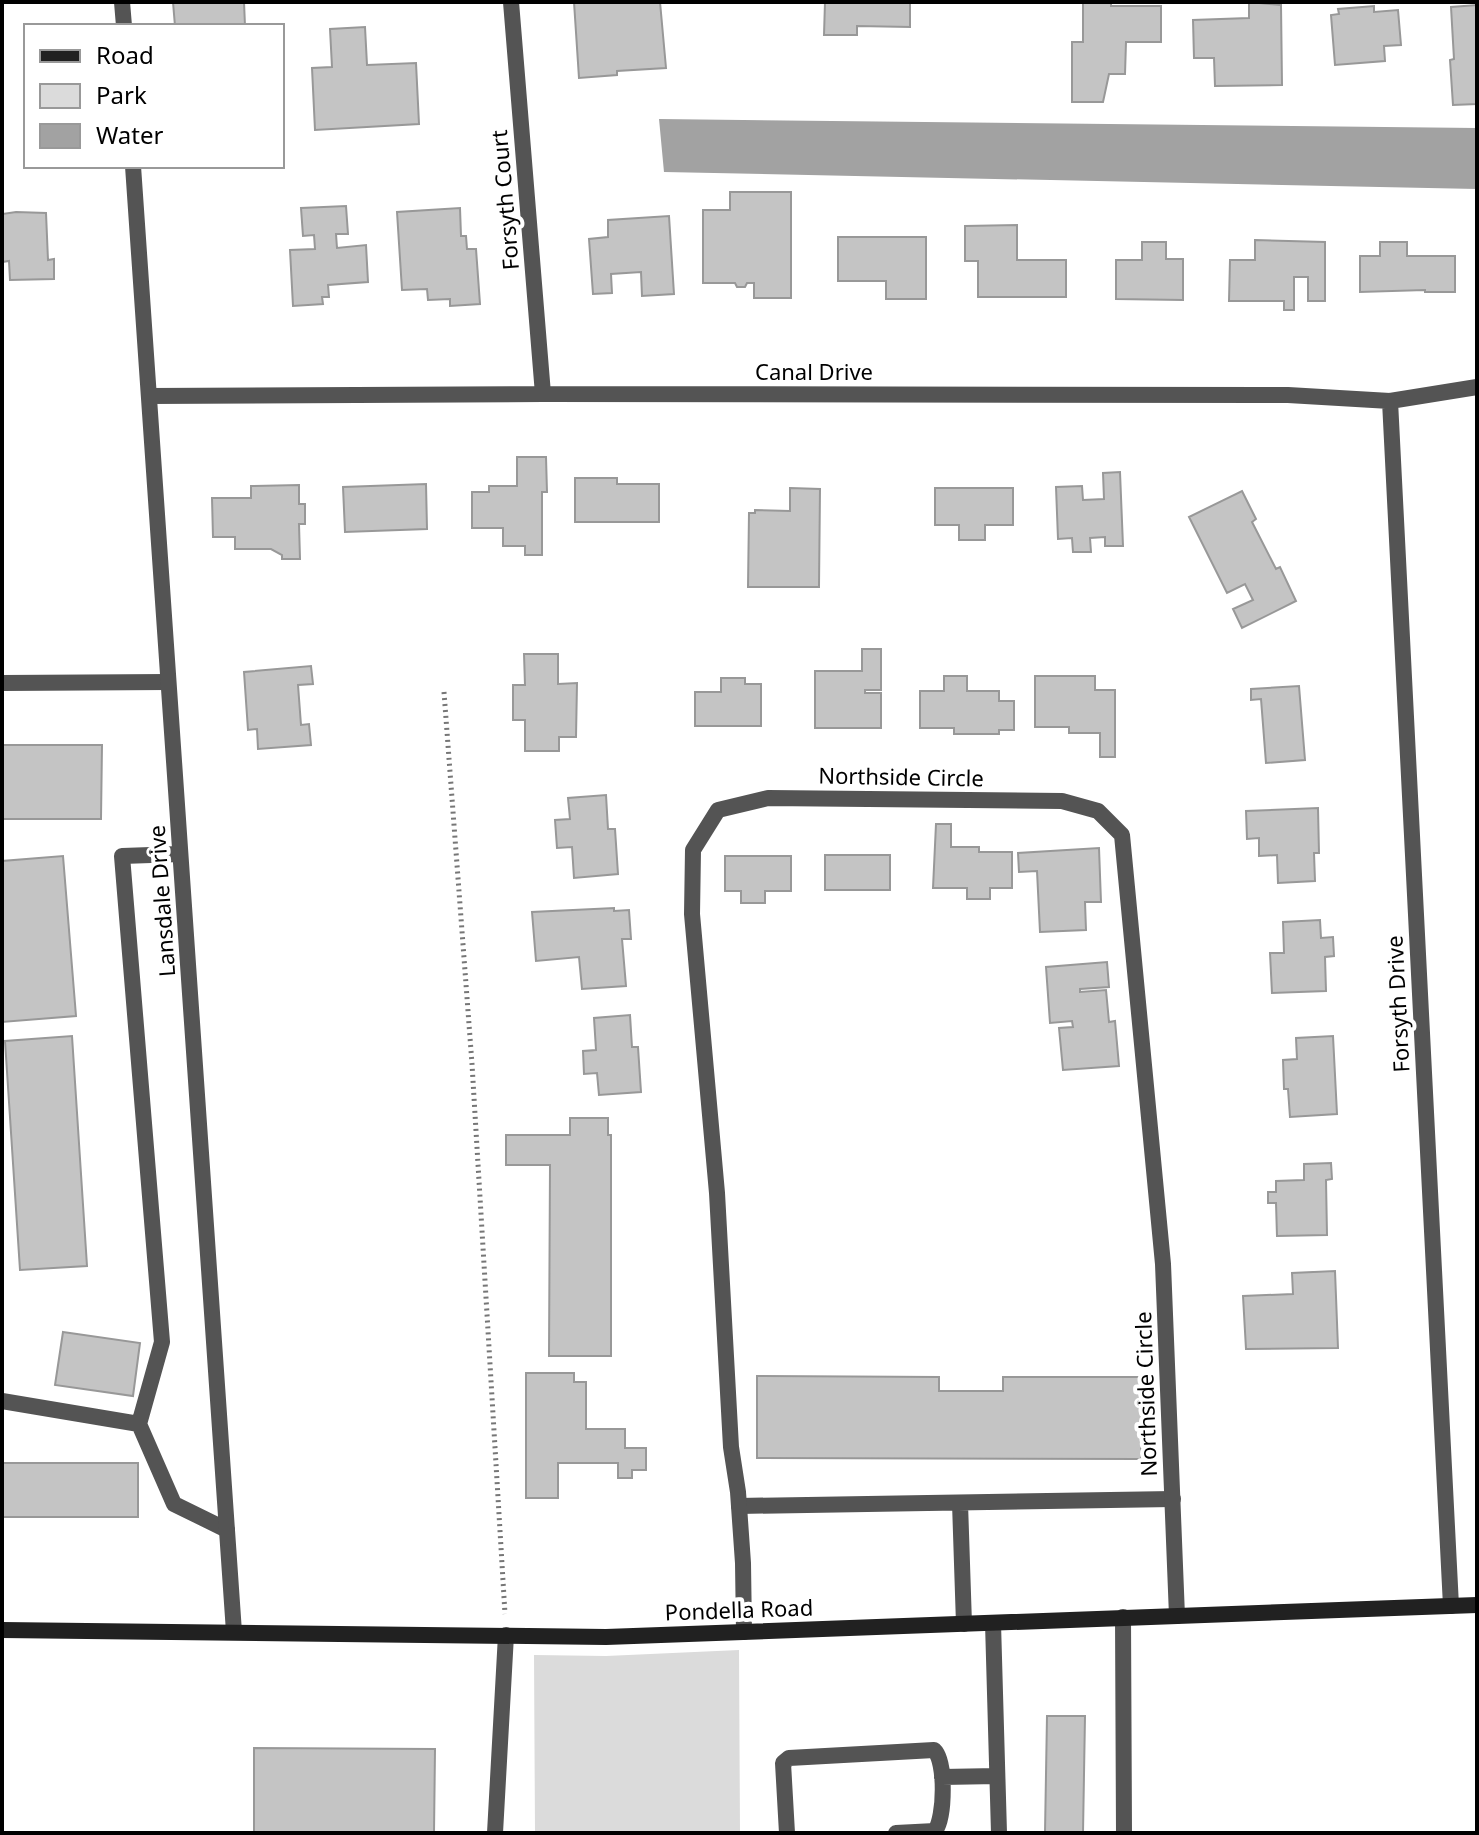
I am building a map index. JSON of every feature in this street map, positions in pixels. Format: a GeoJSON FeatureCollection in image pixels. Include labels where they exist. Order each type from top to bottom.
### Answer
{"type":"FeatureCollection","features":[{"type":"Feature","properties":{"kind":"main road","name":"Pondella Road"},"geometry":{"type":"LineString","coordinates":[[2,1630],[606,1637],[1477,1605]]}},
{"type":"Feature","properties":{"kind":"street"},"geometry":{"type":"LineString","coordinates":[[122,2],[124,24]]}},
{"type":"Feature","properties":{"kind":"street","name":"Forsyth Court"},"geometry":{"type":"LineString","coordinates":[[511,2],[543,394]]}},
{"type":"Feature","properties":{"kind":"street","name":"Lansdale Drive"},"geometry":{"type":"LineString","coordinates":[[133,168],[234,1632]]}},
{"type":"Feature","properties":{"kind":"street","name":"Canal Drive"},"geometry":{"type":"LineString","coordinates":[[149,396],[1288,395],[1390,401],[1477,387]]}},
{"type":"Feature","properties":{"kind":"street","name":"Forsyth Drive"},"geometry":{"type":"LineString","coordinates":[[1390,401],[1451,1606]]}},
{"type":"Feature","properties":{"kind":"street"},"geometry":{"type":"LineString","coordinates":[[2,683],[168,682]]}},
{"type":"Feature","properties":{"kind":"street","name":"Northside Circle"},"geometry":{"type":"LineString","coordinates":[[744,1632],[739,1506],[731,1447],[717,1193],[692,914],[693,850],[718,810],[768,798],[1062,801],[1098,811],[1122,835],[1163,1264],[1177,1616]]}},
{"type":"Feature","properties":{"kind":"street"},"geometry":{"type":"LineString","coordinates":[[180,854],[122,856],[162,1342],[139,1424],[174,1504],[227,1530]]}},
{"type":"Feature","properties":{"kind":"street"},"geometry":{"type":"LineString","coordinates":[[2,1401],[139,1424]]}},
{"type":"Feature","properties":{"kind":"street"},"geometry":{"type":"LineString","coordinates":[[739,1506],[1173,1499]]}},
{"type":"Feature","properties":{"kind":"street"},"geometry":{"type":"LineString","coordinates":[[960,1503],[964,1624]]}},
{"type":"Feature","properties":{"kind":"street"},"geometry":{"type":"LineString","coordinates":[[1123,1617],[1124,1833]]}},
{"type":"Feature","properties":{"kind":"street"},"geometry":{"type":"LineString","coordinates":[[993,1623],[999,1833]]}},
{"type":"Feature","properties":{"kind":"street"},"geometry":{"type":"LineString","coordinates":[[495,1833],[506,1635]]}},
{"type":"Feature","properties":{"kind":"street"},"geometry":{"type":"LineString","coordinates":[[787,1833],[783,1763],[789,1758],[934,1750],[939,1755],[942,1777],[941,1823],[935,1831],[896,1833]]}},
{"type":"Feature","properties":{"kind":"street"},"geometry":{"type":"LineString","coordinates":[[942,1777],[997,1776]]}},
{"type":"Feature","properties":{"kind":"path"},"geometry":{"type":"LineString","coordinates":[[444,692],[472,1064],[506,1635]]}},
{"type":"Feature","properties":{"kind":"green space"},"geometry":{"type":"Polygon","coordinates":[[[739,1650],[740,1833],[535,1833],[534,1655],[606,1656],[739,1650]]]}},
{"type":"Feature","properties":{"kind":"water"},"geometry":{"type":"Polygon","coordinates":[[[659,119],[1477,128],[1477,189],[664,172],[659,119]]]}},
{"type":"Feature","properties":{"kind":"building"},"geometry":{"type":"Polygon","coordinates":[[[173,2],[244,2],[245,24],[175,24],[173,2]]]}},
{"type":"Feature","properties":{"kind":"building"},"geometry":{"type":"Polygon","coordinates":[[[574,2],[660,2],[666,68],[617,71],[617,75],[579,78],[574,2]]]}},
{"type":"Feature","properties":{"kind":"building"},"geometry":{"type":"Polygon","coordinates":[[[825,2],[910,2],[910,27],[857,26],[857,35],[824,35],[825,2]]]}},
{"type":"Feature","properties":{"kind":"building"},"geometry":{"type":"Polygon","coordinates":[[[1083,2],[1111,2],[1111,6],[1161,6],[1161,42],[1126,42],[1125,74],[1109,74],[1103,102],[1072,102],[1072,42],[1083,42],[1083,2]]]}},
{"type":"Feature","properties":{"kind":"building"},"geometry":{"type":"Polygon","coordinates":[[[1249,2],[1281,5],[1282,85],[1215,86],[1214,58],[1194,58],[1193,20],[1249,18],[1249,2]]]}},
{"type":"Feature","properties":{"kind":"building"},"geometry":{"type":"Polygon","coordinates":[[[1477,5],[1477,104],[1453,105],[1451,7],[1477,5]]]}},
{"type":"Feature","properties":{"kind":"building"},"geometry":{"type":"Polygon","coordinates":[[[1374,6],[1374,12],[1398,10],[1401,45],[1384,46],[1385,61],[1335,65],[1331,15],[1339,14],[1338,9],[1374,6]]]}},
{"type":"Feature","properties":{"kind":"building"},"geometry":{"type":"Polygon","coordinates":[[[365,27],[367,65],[416,63],[419,124],[315,130],[312,68],[332,67],[330,29],[365,27]]]}},
{"type":"Feature","properties":{"kind":"building"},"geometry":{"type":"Polygon","coordinates":[[[730,192],[791,192],[791,298],[754,298],[754,283],[737,287],[735,283],[703,283],[703,210],[730,210],[730,192]]]}},
{"type":"Feature","properties":{"kind":"building"},"geometry":{"type":"Polygon","coordinates":[[[346,206],[348,234],[336,234],[337,248],[366,245],[368,282],[328,285],[329,297],[322,297],[323,304],[293,306],[290,250],[315,249],[314,235],[303,236],[301,208],[346,206]]]}},
{"type":"Feature","properties":{"kind":"building"},"geometry":{"type":"Polygon","coordinates":[[[460,208],[461,236],[466,236],[467,249],[476,249],[480,304],[450,306],[450,299],[428,300],[427,289],[402,290],[397,212],[460,208]]]}},
{"type":"Feature","properties":{"kind":"building"},"geometry":{"type":"Polygon","coordinates":[[[46,213],[48,260],[54,259],[54,279],[10,280],[9,261],[2,262],[2,214],[46,213]]]}},
{"type":"Feature","properties":{"kind":"building"},"geometry":{"type":"Polygon","coordinates":[[[669,216],[674,294],[642,296],[641,272],[611,274],[612,293],[593,294],[589,239],[608,237],[608,220],[669,216]]]}},
{"type":"Feature","properties":{"kind":"building"},"geometry":{"type":"Polygon","coordinates":[[[1017,225],[1017,260],[1066,260],[1066,297],[978,297],[978,261],[965,261],[965,226],[1017,225]]]}},
{"type":"Feature","properties":{"kind":"building"},"geometry":{"type":"Polygon","coordinates":[[[838,237],[926,237],[926,299],[886,299],[886,281],[838,281],[838,237]]]}},
{"type":"Feature","properties":{"kind":"building"},"geometry":{"type":"Polygon","coordinates":[[[1255,240],[1325,242],[1325,301],[1308,301],[1308,277],[1294,277],[1294,310],[1284,310],[1284,301],[1229,301],[1230,260],[1255,260],[1255,240]]]}},
{"type":"Feature","properties":{"kind":"building"},"geometry":{"type":"Polygon","coordinates":[[[1142,242],[1166,242],[1166,259],[1183,259],[1183,300],[1116,299],[1116,260],[1142,260],[1142,242]]]}},
{"type":"Feature","properties":{"kind":"building"},"geometry":{"type":"Polygon","coordinates":[[[1380,242],[1407,242],[1407,256],[1455,256],[1455,292],[1360,292],[1360,256],[1380,256],[1380,242]]]}},
{"type":"Feature","properties":{"kind":"building"},"geometry":{"type":"Polygon","coordinates":[[[517,457],[546,457],[547,492],[542,492],[542,555],[525,555],[525,546],[503,546],[503,528],[472,528],[472,492],[489,492],[489,486],[517,486],[517,457]]]}},
{"type":"Feature","properties":{"kind":"building"},"geometry":{"type":"Polygon","coordinates":[[[1120,472],[1123,546],[1105,546],[1105,537],[1090,538],[1091,552],[1073,552],[1072,538],[1058,539],[1056,487],[1082,486],[1083,500],[1104,499],[1103,473],[1120,472]]]}},
{"type":"Feature","properties":{"kind":"building"},"geometry":{"type":"Polygon","coordinates":[[[575,478],[617,478],[617,484],[659,484],[659,522],[575,522],[575,478]]]}},
{"type":"Feature","properties":{"kind":"building"},"geometry":{"type":"Polygon","coordinates":[[[426,484],[427,529],[345,532],[343,487],[426,484]]]}},
{"type":"Feature","properties":{"kind":"building"},"geometry":{"type":"Polygon","coordinates":[[[299,485],[299,504],[305,504],[305,524],[299,524],[300,559],[282,559],[282,555],[271,549],[235,549],[235,537],[213,537],[212,498],[251,498],[251,486],[299,485]]]}},
{"type":"Feature","properties":{"kind":"building"},"geometry":{"type":"Polygon","coordinates":[[[790,488],[820,489],[819,587],[748,587],[749,513],[755,513],[755,510],[790,511],[790,488]]]}},
{"type":"Feature","properties":{"kind":"building"},"geometry":{"type":"Polygon","coordinates":[[[935,488],[1013,488],[1013,525],[985,525],[985,540],[959,540],[959,525],[935,525],[935,488]]]}},
{"type":"Feature","properties":{"kind":"building"},"geometry":{"type":"Polygon","coordinates":[[[1242,491],[1256,519],[1252,522],[1276,569],[1280,567],[1296,601],[1242,628],[1233,609],[1253,600],[1245,584],[1227,593],[1189,517],[1242,491]]]}},
{"type":"Feature","properties":{"kind":"building"},"geometry":{"type":"Polygon","coordinates":[[[862,649],[881,649],[881,690],[865,690],[865,693],[881,693],[881,728],[815,728],[815,671],[862,671],[862,649]]]}},
{"type":"Feature","properties":{"kind":"building"},"geometry":{"type":"Polygon","coordinates":[[[524,654],[558,654],[558,684],[577,683],[576,737],[559,737],[559,751],[525,751],[525,720],[513,720],[513,685],[525,685],[524,654]]]}},
{"type":"Feature","properties":{"kind":"building"},"geometry":{"type":"Polygon","coordinates":[[[311,666],[313,684],[298,685],[301,725],[309,724],[311,745],[258,749],[257,729],[248,730],[244,672],[311,666]]]}},
{"type":"Feature","properties":{"kind":"building"},"geometry":{"type":"Polygon","coordinates":[[[944,676],[967,676],[967,691],[999,691],[999,701],[1014,701],[1014,730],[999,730],[999,734],[954,734],[954,728],[920,728],[920,691],[944,691],[944,676]]]}},
{"type":"Feature","properties":{"kind":"building"},"geometry":{"type":"Polygon","coordinates":[[[1035,676],[1095,676],[1095,690],[1115,690],[1115,757],[1100,757],[1100,733],[1069,733],[1069,727],[1035,727],[1035,676]]]}},
{"type":"Feature","properties":{"kind":"building"},"geometry":{"type":"Polygon","coordinates":[[[721,678],[745,678],[745,684],[761,684],[761,726],[695,726],[695,692],[721,692],[721,678]]]}},
{"type":"Feature","properties":{"kind":"building"},"geometry":{"type":"Polygon","coordinates":[[[1299,686],[1305,760],[1266,763],[1261,699],[1251,700],[1251,689],[1299,686]]]}},
{"type":"Feature","properties":{"kind":"building"},"geometry":{"type":"Polygon","coordinates":[[[2,745],[102,745],[101,819],[2,819],[2,745]]]}},
{"type":"Feature","properties":{"kind":"building"},"geometry":{"type":"Polygon","coordinates":[[[606,795],[608,829],[615,829],[618,874],[574,878],[572,847],[557,848],[555,820],[570,819],[568,798],[606,795]]]}},
{"type":"Feature","properties":{"kind":"building"},"geometry":{"type":"Polygon","coordinates":[[[1318,808],[1319,853],[1314,853],[1315,881],[1278,883],[1277,855],[1259,856],[1259,838],[1247,839],[1246,811],[1318,808]]]}},
{"type":"Feature","properties":{"kind":"building"},"geometry":{"type":"Polygon","coordinates":[[[936,824],[951,824],[951,847],[979,847],[979,852],[1012,852],[1012,888],[990,888],[990,899],[967,899],[967,888],[933,888],[936,824]]]}},
{"type":"Feature","properties":{"kind":"building"},"geometry":{"type":"Polygon","coordinates":[[[1099,848],[1101,902],[1085,902],[1086,930],[1040,932],[1037,871],[1019,872],[1018,853],[1099,848]]]}},
{"type":"Feature","properties":{"kind":"building"},"geometry":{"type":"Polygon","coordinates":[[[825,855],[890,855],[890,890],[825,890],[825,855]]]}},
{"type":"Feature","properties":{"kind":"building"},"geometry":{"type":"Polygon","coordinates":[[[63,856],[76,1016],[2,1022],[2,861],[63,856]]]}},
{"type":"Feature","properties":{"kind":"building"},"geometry":{"type":"Polygon","coordinates":[[[725,856],[791,856],[791,891],[765,891],[765,903],[741,903],[741,891],[725,891],[725,856]]]}},
{"type":"Feature","properties":{"kind":"building"},"geometry":{"type":"Polygon","coordinates":[[[614,908],[614,911],[629,910],[631,939],[622,939],[626,986],[582,989],[579,957],[536,961],[532,912],[614,908]]]}},
{"type":"Feature","properties":{"kind":"building"},"geometry":{"type":"Polygon","coordinates":[[[1320,920],[1321,938],[1333,937],[1334,956],[1325,957],[1326,991],[1272,993],[1270,953],[1284,953],[1283,922],[1320,920]]]}},
{"type":"Feature","properties":{"kind":"building"},"geometry":{"type":"Polygon","coordinates":[[[1107,962],[1109,987],[1080,989],[1080,992],[1106,990],[1109,1022],[1115,1021],[1119,1066],[1063,1070],[1059,1028],[1073,1027],[1072,1021],[1050,1023],[1046,967],[1107,962]]]}},
{"type":"Feature","properties":{"kind":"building"},"geometry":{"type":"Polygon","coordinates":[[[630,1015],[632,1047],[638,1047],[641,1092],[599,1095],[597,1073],[584,1074],[583,1051],[596,1050],[594,1018],[630,1015]]]}},
{"type":"Feature","properties":{"kind":"building"},"geometry":{"type":"Polygon","coordinates":[[[72,1036],[87,1266],[20,1270],[5,1041],[72,1036]]]}},
{"type":"Feature","properties":{"kind":"building"},"geometry":{"type":"Polygon","coordinates":[[[1333,1036],[1337,1114],[1290,1117],[1288,1089],[1284,1089],[1283,1060],[1297,1059],[1296,1038],[1333,1036]]]}},
{"type":"Feature","properties":{"kind":"building"},"geometry":{"type":"Polygon","coordinates":[[[570,1118],[608,1118],[608,1135],[611,1135],[611,1356],[549,1356],[550,1165],[506,1165],[506,1135],[570,1135],[570,1118]]]}},
{"type":"Feature","properties":{"kind":"building"},"geometry":{"type":"Polygon","coordinates":[[[1331,1163],[1332,1179],[1326,1180],[1327,1235],[1277,1236],[1276,1203],[1268,1203],[1268,1192],[1276,1192],[1276,1181],[1304,1180],[1304,1164],[1331,1163]]]}},
{"type":"Feature","properties":{"kind":"building"},"geometry":{"type":"Polygon","coordinates":[[[1335,1271],[1338,1348],[1246,1349],[1243,1296],[1293,1294],[1292,1273],[1335,1271]]]}},
{"type":"Feature","properties":{"kind":"building"},"geometry":{"type":"Polygon","coordinates":[[[63,1332],[140,1343],[133,1396],[55,1385],[63,1332]]]}},
{"type":"Feature","properties":{"kind":"building"},"geometry":{"type":"Polygon","coordinates":[[[526,1373],[574,1373],[574,1382],[586,1382],[586,1429],[625,1429],[625,1448],[646,1448],[646,1470],[632,1470],[632,1478],[618,1478],[618,1463],[558,1463],[558,1498],[526,1498],[526,1373]]]}},
{"type":"Feature","properties":{"kind":"building"},"geometry":{"type":"Polygon","coordinates":[[[757,1376],[939,1377],[939,1391],[1003,1391],[1003,1377],[1141,1377],[1141,1459],[757,1458],[757,1376]]]}},
{"type":"Feature","properties":{"kind":"building"},"geometry":{"type":"Polygon","coordinates":[[[2,1463],[138,1463],[138,1517],[2,1517],[2,1463]]]}},
{"type":"Feature","properties":{"kind":"building"},"geometry":{"type":"Polygon","coordinates":[[[1047,1716],[1085,1716],[1083,1833],[1045,1833],[1047,1716]]]}},
{"type":"Feature","properties":{"kind":"building"},"geometry":{"type":"Polygon","coordinates":[[[254,1748],[435,1749],[434,1833],[254,1833],[254,1748]]]}}]}
